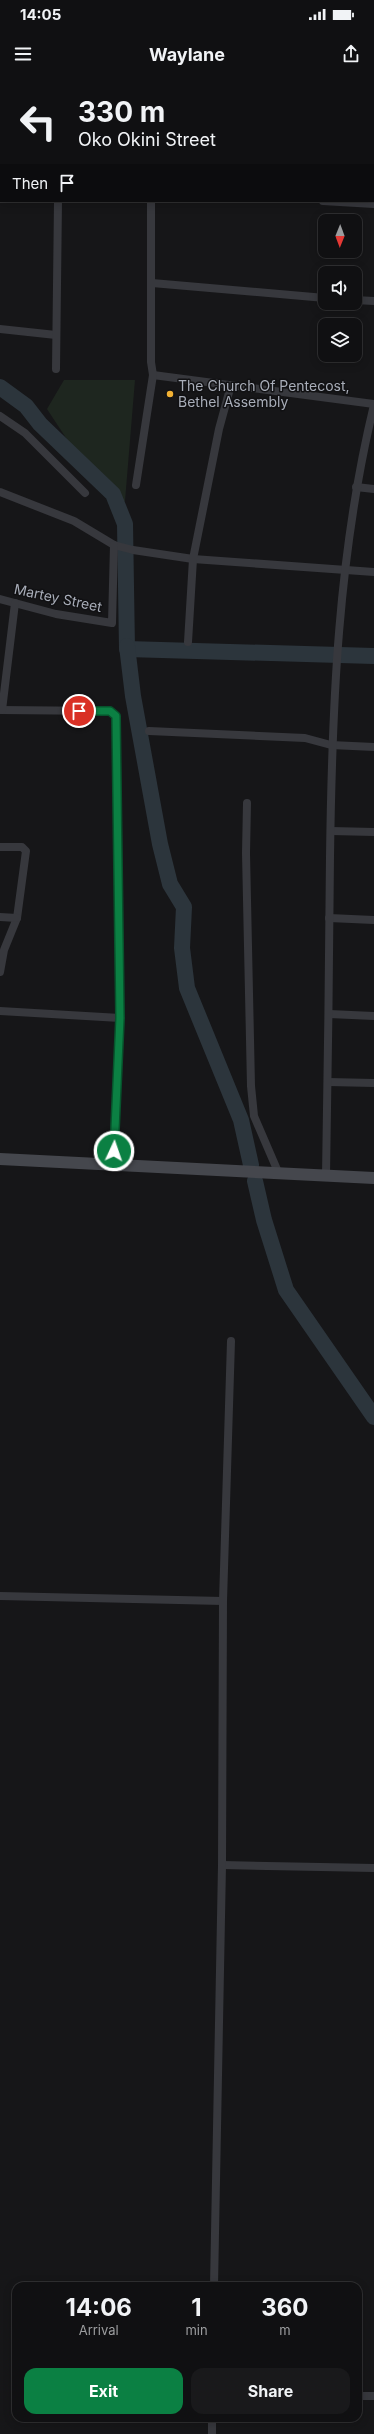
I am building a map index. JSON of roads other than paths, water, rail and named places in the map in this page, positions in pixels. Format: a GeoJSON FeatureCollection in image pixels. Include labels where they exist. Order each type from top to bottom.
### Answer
{"type":"FeatureCollection","features":[{"type":"Feature","properties":{"kind":"main road"},"geometry":{"type":"LineString","coordinates":[[0,1159],[113,1166],[374,1178]]}},
{"type":"Feature","properties":{"kind":"street"},"geometry":{"type":"LineString","coordinates":[[56,369],[58,202]]}},
{"type":"Feature","properties":{"kind":"street"},"geometry":{"type":"LineString","coordinates":[[136,484],[152,375],[150,362],[152,283],[151,202]]}},
{"type":"Feature","properties":{"kind":"street"},"geometry":{"type":"LineString","coordinates":[[340,202],[374,204]]}},
{"type":"Feature","properties":{"kind":"street"},"geometry":{"type":"LineString","coordinates":[[152,283],[318,297]]}},
{"type":"Feature","properties":{"kind":"street"},"geometry":{"type":"LineString","coordinates":[[362,300],[374,301]]}},
{"type":"Feature","properties":{"kind":"street"},"geometry":{"type":"LineString","coordinates":[[0,329],[56,336]]}},
{"type":"Feature","properties":{"kind":"street"},"geometry":{"type":"LineString","coordinates":[[152,375],[374,405],[356,487],[344,570],[331,745],[326,1176]]}},
{"type":"Feature","properties":{"kind":"street"},"geometry":{"type":"LineString","coordinates":[[188,642],[193,560],[217,436],[231,385]]}},
{"type":"Feature","properties":{"kind":"street"},"geometry":{"type":"LineString","coordinates":[[0,416],[25,433],[85,493]]}},
{"type":"Feature","properties":{"kind":"street"},"geometry":{"type":"LineString","coordinates":[[356,487],[374,489]]}},
{"type":"Feature","properties":{"kind":"street"},"geometry":{"type":"LineString","coordinates":[[0,492],[74,521],[116,545],[133,550],[193,560],[374,572]]}},
{"type":"Feature","properties":{"kind":"street","name":"Martey Street"},"geometry":{"type":"LineString","coordinates":[[0,599],[56,614],[110,623],[113,620],[116,545]]}},
{"type":"Feature","properties":{"kind":"street"},"geometry":{"type":"LineString","coordinates":[[15,603],[1,710],[110,711],[114,713],[116,720],[120,1018],[113,1166]]}},
{"type":"Feature","properties":{"kind":"street"},"geometry":{"type":"LineString","coordinates":[[149,731],[305,738],[331,745],[374,747]]}},
{"type":"Feature","properties":{"kind":"street"},"geometry":{"type":"LineString","coordinates":[[247,803],[246,860],[251,1086],[254,1116],[279,1174]]}},
{"type":"Feature","properties":{"kind":"street"},"geometry":{"type":"LineString","coordinates":[[330,831],[374,832]]}},
{"type":"Feature","properties":{"kind":"street"},"geometry":{"type":"LineString","coordinates":[[0,847],[22,847],[25,849],[17,918],[4,950],[0,972]]}},
{"type":"Feature","properties":{"kind":"street"},"geometry":{"type":"LineString","coordinates":[[0,917],[17,918]]}},
{"type":"Feature","properties":{"kind":"street"},"geometry":{"type":"LineString","coordinates":[[329,918],[374,920]]}},
{"type":"Feature","properties":{"kind":"street"},"geometry":{"type":"LineString","coordinates":[[0,1011],[120,1018]]}},
{"type":"Feature","properties":{"kind":"street"},"geometry":{"type":"LineString","coordinates":[[329,1014],[374,1016]]}},
{"type":"Feature","properties":{"kind":"street"},"geometry":{"type":"LineString","coordinates":[[328,1082],[374,1083]]}},
{"type":"Feature","properties":{"kind":"street"},"geometry":{"type":"LineString","coordinates":[[214,2282],[222,1865],[223,1600],[231,1342]]}},
{"type":"Feature","properties":{"kind":"street"},"geometry":{"type":"LineString","coordinates":[[0,1596],[223,1600]]}},
{"type":"Feature","properties":{"kind":"street"},"geometry":{"type":"LineString","coordinates":[[222,1865],[374,1868]]}},
{"type":"Feature","properties":{"kind":"street"},"geometry":{"type":"LineString","coordinates":[[362,2396],[374,2396]]}},
{"type":"Feature","properties":{"kind":"street"},"geometry":{"type":"LineString","coordinates":[[212,2422],[212,2434]]}},
{"type":"Feature","properties":{"kind":"waterway"},"geometry":{"type":"LineString","coordinates":[[0,387],[26,406],[40,424],[113,494],[125,524],[127,649],[374,656]]}},
{"type":"Feature","properties":{"kind":"waterway"},"geometry":{"type":"LineString","coordinates":[[127,646],[133,696],[160,844],[170,884],[184,907],[182,948],[187,988],[241,1120],[251,1165]]}},
{"type":"Feature","properties":{"kind":"waterway"},"geometry":{"type":"LineString","coordinates":[[255,1181],[264,1220],[286,1290],[374,1417]]}},
{"type":"Feature","properties":{"kind":"place","name":"The Church Of Pentecost, Bethel Assembly"},"geometry":{"type":"Point","coordinates":[170,394]}}]}
